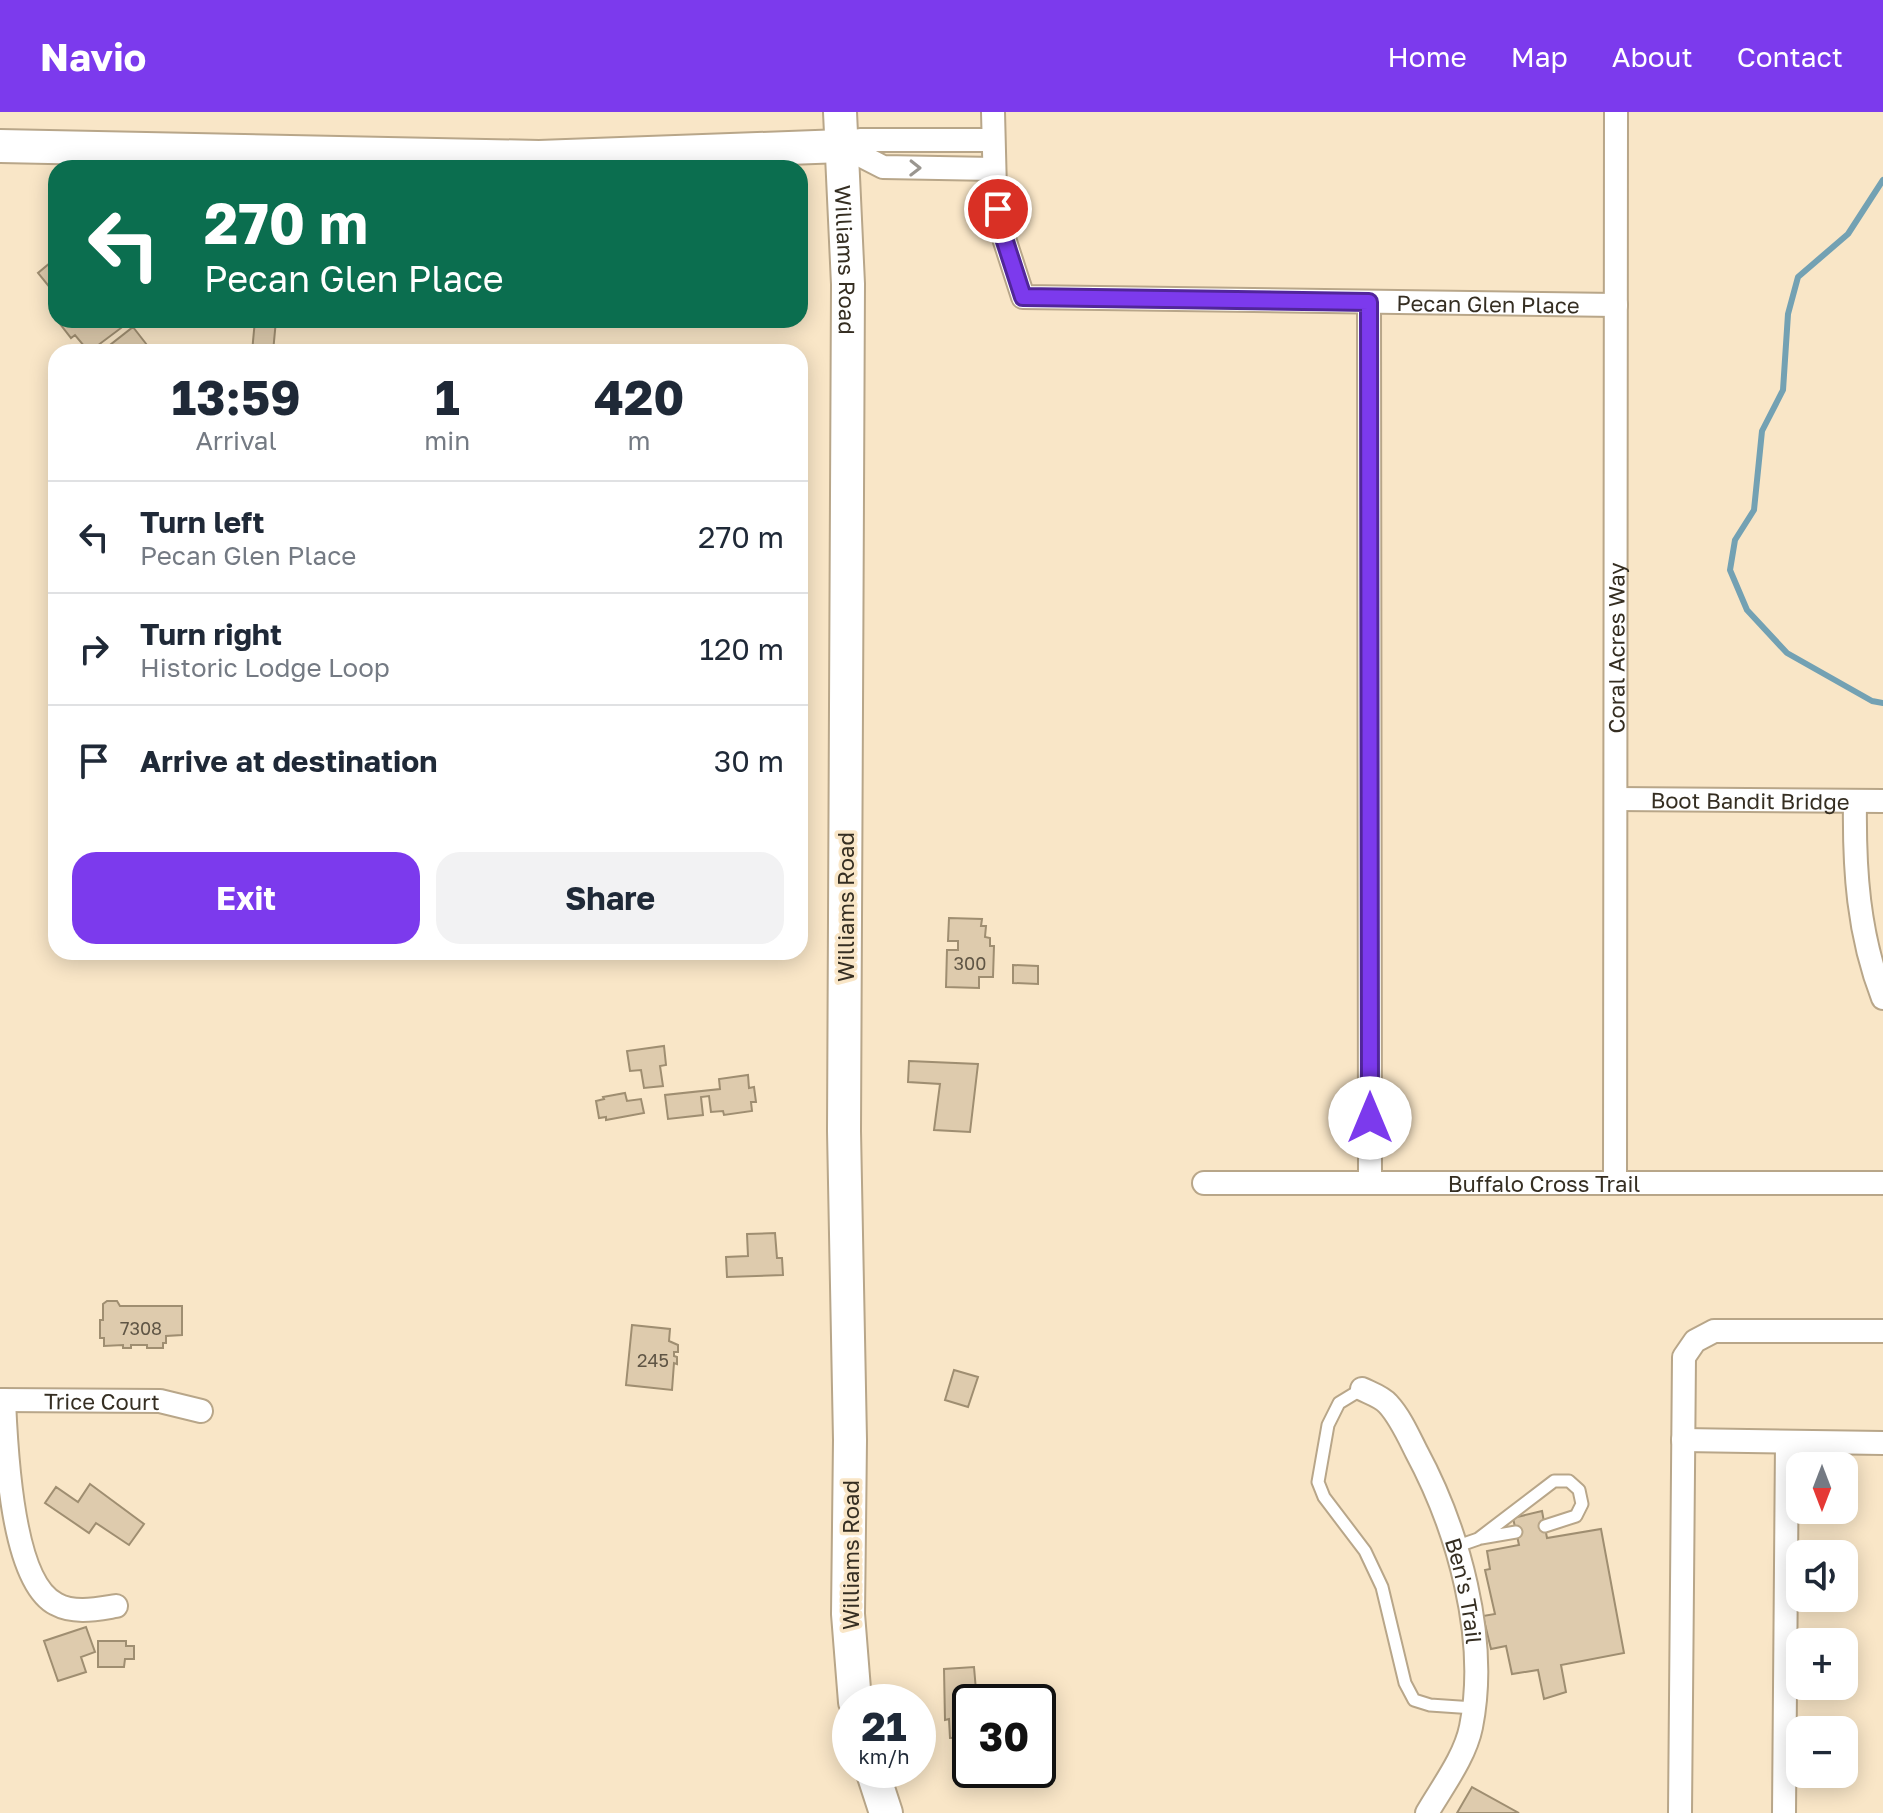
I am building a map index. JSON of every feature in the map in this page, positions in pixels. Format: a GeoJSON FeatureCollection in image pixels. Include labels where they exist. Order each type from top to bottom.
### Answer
{"type":"FeatureCollection","features":[{"type":"Feature","properties":{"kind":"street","name":"Williams Road"},"geometry":{"type":"LineString","coordinates":[[840,112],[848,284],[844,1099],[850,1440],[848,1614],[854,1684]]}},
{"type":"Feature","properties":{"kind":"street"},"geometry":{"type":"LineString","coordinates":[[842,146],[883,167],[994,169],[993,112]]}},
{"type":"Feature","properties":{"kind":"street","name":"Coral Acres Way"},"geometry":{"type":"LineString","coordinates":[[1615,1182],[1616,112]]}},
{"type":"Feature","properties":{"kind":"street"},"geometry":{"type":"LineString","coordinates":[[0,146],[539,157],[842,146],[860,140],[992,140]]}},
{"type":"Feature","properties":{"kind":"street","name":"Pecan Glen Place"},"geometry":{"type":"LineString","coordinates":[[994,169],[1001,229],[1023,297],[1616,305]]}},
{"type":"Feature","properties":{"kind":"street"},"geometry":{"type":"LineString","coordinates":[[1369,302],[1370,1181]]}},
{"type":"Feature","properties":{"kind":"street","name":"Boot Bandit Bridge"},"geometry":{"type":"LineString","coordinates":[[1616,799],[1883,801]]}},
{"type":"Feature","properties":{"kind":"street"},"geometry":{"type":"LineString","coordinates":[[1855,801],[1857,893],[1864,937],[1883,998]]}},
{"type":"Feature","properties":{"kind":"street","name":"Buffalo Cross Trail"},"geometry":{"type":"LineString","coordinates":[[1204,1183],[1883,1183]]}},
{"type":"Feature","properties":{"kind":"street"},"geometry":{"type":"LineString","coordinates":[[1680,1813],[1684,1357],[1695,1341],[1714,1331],[1883,1331]]}},
{"type":"Feature","properties":{"kind":"street","name":"Ben's Trail"},"geometry":{"type":"LineString","coordinates":[[1362,1389],[1387,1402],[1429,1475],[1455,1547],[1468,1597],[1476,1653],[1471,1730],[1427,1813]]}},
{"type":"Feature","properties":{"kind":"street"},"geometry":{"type":"LineString","coordinates":[[2,1400],[4,1471],[25,1563],[41,1593],[57,1605],[84,1611],[116,1606]]}},
{"type":"Feature","properties":{"kind":"street","name":"Trice Court"},"geometry":{"type":"LineString","coordinates":[[2,1400],[160,1401],[201,1411]]}},
{"type":"Feature","properties":{"kind":"street"},"geometry":{"type":"LineString","coordinates":[[1683,1440],[1883,1443]]}},
{"type":"Feature","properties":{"kind":"street"},"geometry":{"type":"LineString","coordinates":[[1784,1813],[1787,1442]]}},
{"type":"Feature","properties":{"kind":"street"},"geometry":{"type":"LineString","coordinates":[[878,1788],[886,1813]]}},
{"type":"Feature","properties":{"kind":"lane"},"geometry":{"type":"LineString","coordinates":[[1362,1389],[1339,1403],[1328,1425],[1318,1482],[1324,1497],[1365,1551],[1382,1587],[1405,1683],[1414,1700],[1430,1705],[1474,1708]]}},
{"type":"Feature","properties":{"kind":"lane"},"geometry":{"type":"LineString","coordinates":[[1478,1539],[1554,1481],[1569,1481],[1579,1490],[1582,1504],[1576,1516],[1545,1526]]}},
{"type":"Feature","properties":{"kind":"lane"},"geometry":{"type":"LineString","coordinates":[[1455,1547],[1516,1532]]}},
{"type":"Feature","properties":{"kind":"building"},"geometry":{"type":"Polygon","coordinates":[[[48,265],[48,285],[38,273],[48,265]]]}},
{"type":"Feature","properties":{"kind":"building"},"geometry":{"type":"Polygon","coordinates":[[[63,328],[121,328],[100,344],[82,344],[75,335],[71,338],[63,328]]]}},
{"type":"Feature","properties":{"kind":"building"},"geometry":{"type":"Polygon","coordinates":[[[134,328],[146,344],[111,344],[134,328]]]}},
{"type":"Feature","properties":{"kind":"building"},"geometry":{"type":"Polygon","coordinates":[[[254,328],[275,328],[274,344],[253,344],[254,328]]]}},
{"type":"Feature","properties":{"kind":"building"},"geometry":{"type":"Polygon","coordinates":[[[949,918],[982,919],[981,926],[986,926],[985,937],[990,938],[990,946],[994,946],[993,977],[979,977],[979,988],[946,987],[947,950],[958,950],[958,941],[948,941],[949,918]]]}},
{"type":"Feature","properties":{"kind":"building"},"geometry":{"type":"Polygon","coordinates":[[[1013,965],[1038,966],[1038,984],[1013,983],[1013,965]]]}},
{"type":"Feature","properties":{"kind":"building"},"geometry":{"type":"Polygon","coordinates":[[[664,1046],[666,1065],[660,1066],[663,1086],[644,1088],[641,1070],[630,1071],[627,1051],[664,1046]]]}},
{"type":"Feature","properties":{"kind":"building"},"geometry":{"type":"Polygon","coordinates":[[[909,1061],[978,1064],[970,1132],[934,1130],[940,1084],[908,1082],[909,1061]]]}},
{"type":"Feature","properties":{"kind":"building"},"geometry":{"type":"Polygon","coordinates":[[[748,1075],[749,1088],[754,1087],[756,1102],[751,1102],[752,1111],[724,1115],[723,1111],[711,1112],[709,1096],[701,1097],[703,1115],[668,1119],[665,1095],[720,1089],[719,1079],[748,1075]]]}},
{"type":"Feature","properties":{"kind":"building"},"geometry":{"type":"Polygon","coordinates":[[[625,1093],[627,1101],[641,1099],[644,1113],[606,1120],[606,1117],[599,1118],[596,1101],[625,1093]]]}},
{"type":"Feature","properties":{"kind":"building"},"geometry":{"type":"Polygon","coordinates":[[[775,1233],[777,1258],[782,1258],[783,1275],[727,1277],[726,1257],[748,1256],[747,1234],[775,1233]]]}},
{"type":"Feature","properties":{"kind":"building"},"geometry":{"type":"Polygon","coordinates":[[[117,1301],[120,1306],[182,1306],[182,1335],[166,1336],[163,1348],[147,1348],[147,1345],[131,1345],[131,1348],[123,1348],[123,1345],[104,1346],[104,1338],[100,1338],[100,1320],[103,1320],[103,1304],[117,1301]]]}},
{"type":"Feature","properties":{"kind":"building"},"geometry":{"type":"Polygon","coordinates":[[[632,1325],[670,1329],[669,1341],[678,1345],[678,1352],[674,1352],[677,1364],[674,1363],[672,1390],[626,1385],[632,1325]]]}},
{"type":"Feature","properties":{"kind":"building"},"geometry":{"type":"Polygon","coordinates":[[[954,1370],[978,1377],[968,1407],[945,1400],[954,1370]]]}},
{"type":"Feature","properties":{"kind":"building"},"geometry":{"type":"Polygon","coordinates":[[[90,1484],[144,1524],[129,1545],[96,1523],[89,1533],[45,1503],[56,1487],[78,1502],[90,1484]]]}},
{"type":"Feature","properties":{"kind":"building"},"geometry":{"type":"Polygon","coordinates":[[[1542,1511],[1547,1538],[1601,1529],[1624,1653],[1561,1665],[1566,1692],[1544,1699],[1538,1670],[1512,1674],[1506,1646],[1491,1649],[1483,1616],[1495,1614],[1485,1570],[1490,1569],[1487,1551],[1519,1545],[1513,1518],[1542,1511]]]}},
{"type":"Feature","properties":{"kind":"building"},"geometry":{"type":"Polygon","coordinates":[[[86,1627],[95,1652],[81,1657],[86,1672],[58,1681],[44,1641],[86,1627]]]}},
{"type":"Feature","properties":{"kind":"building"},"geometry":{"type":"Polygon","coordinates":[[[98,1641],[126,1641],[126,1646],[134,1646],[134,1659],[125,1659],[124,1667],[98,1667],[98,1641]]]}},
{"type":"Feature","properties":{"kind":"building"},"geometry":{"type":"Polygon","coordinates":[[[974,1667],[975,1684],[952,1684],[952,1738],[949,1719],[945,1720],[944,1669],[974,1667]]]}},
{"type":"Feature","properties":{"kind":"building"},"geometry":{"type":"Polygon","coordinates":[[[1472,1787],[1519,1813],[1457,1813],[1472,1787]]]}},
{"type":"Feature","properties":{"kind":"waterway"},"geometry":{"type":"LineString","coordinates":[[1883,180],[1848,234],[1798,277],[1788,314],[1783,390],[1762,431],[1754,510],[1735,540],[1730,570],[1747,610],[1787,653],[1872,701],[1883,703]]}},
{"type":"Feature","properties":{"kind":"route"},"geometry":{"type":"LineString","coordinates":[[998,209],[1001,229],[1023,297],[1369,302],[1370,1118]]}}]}
